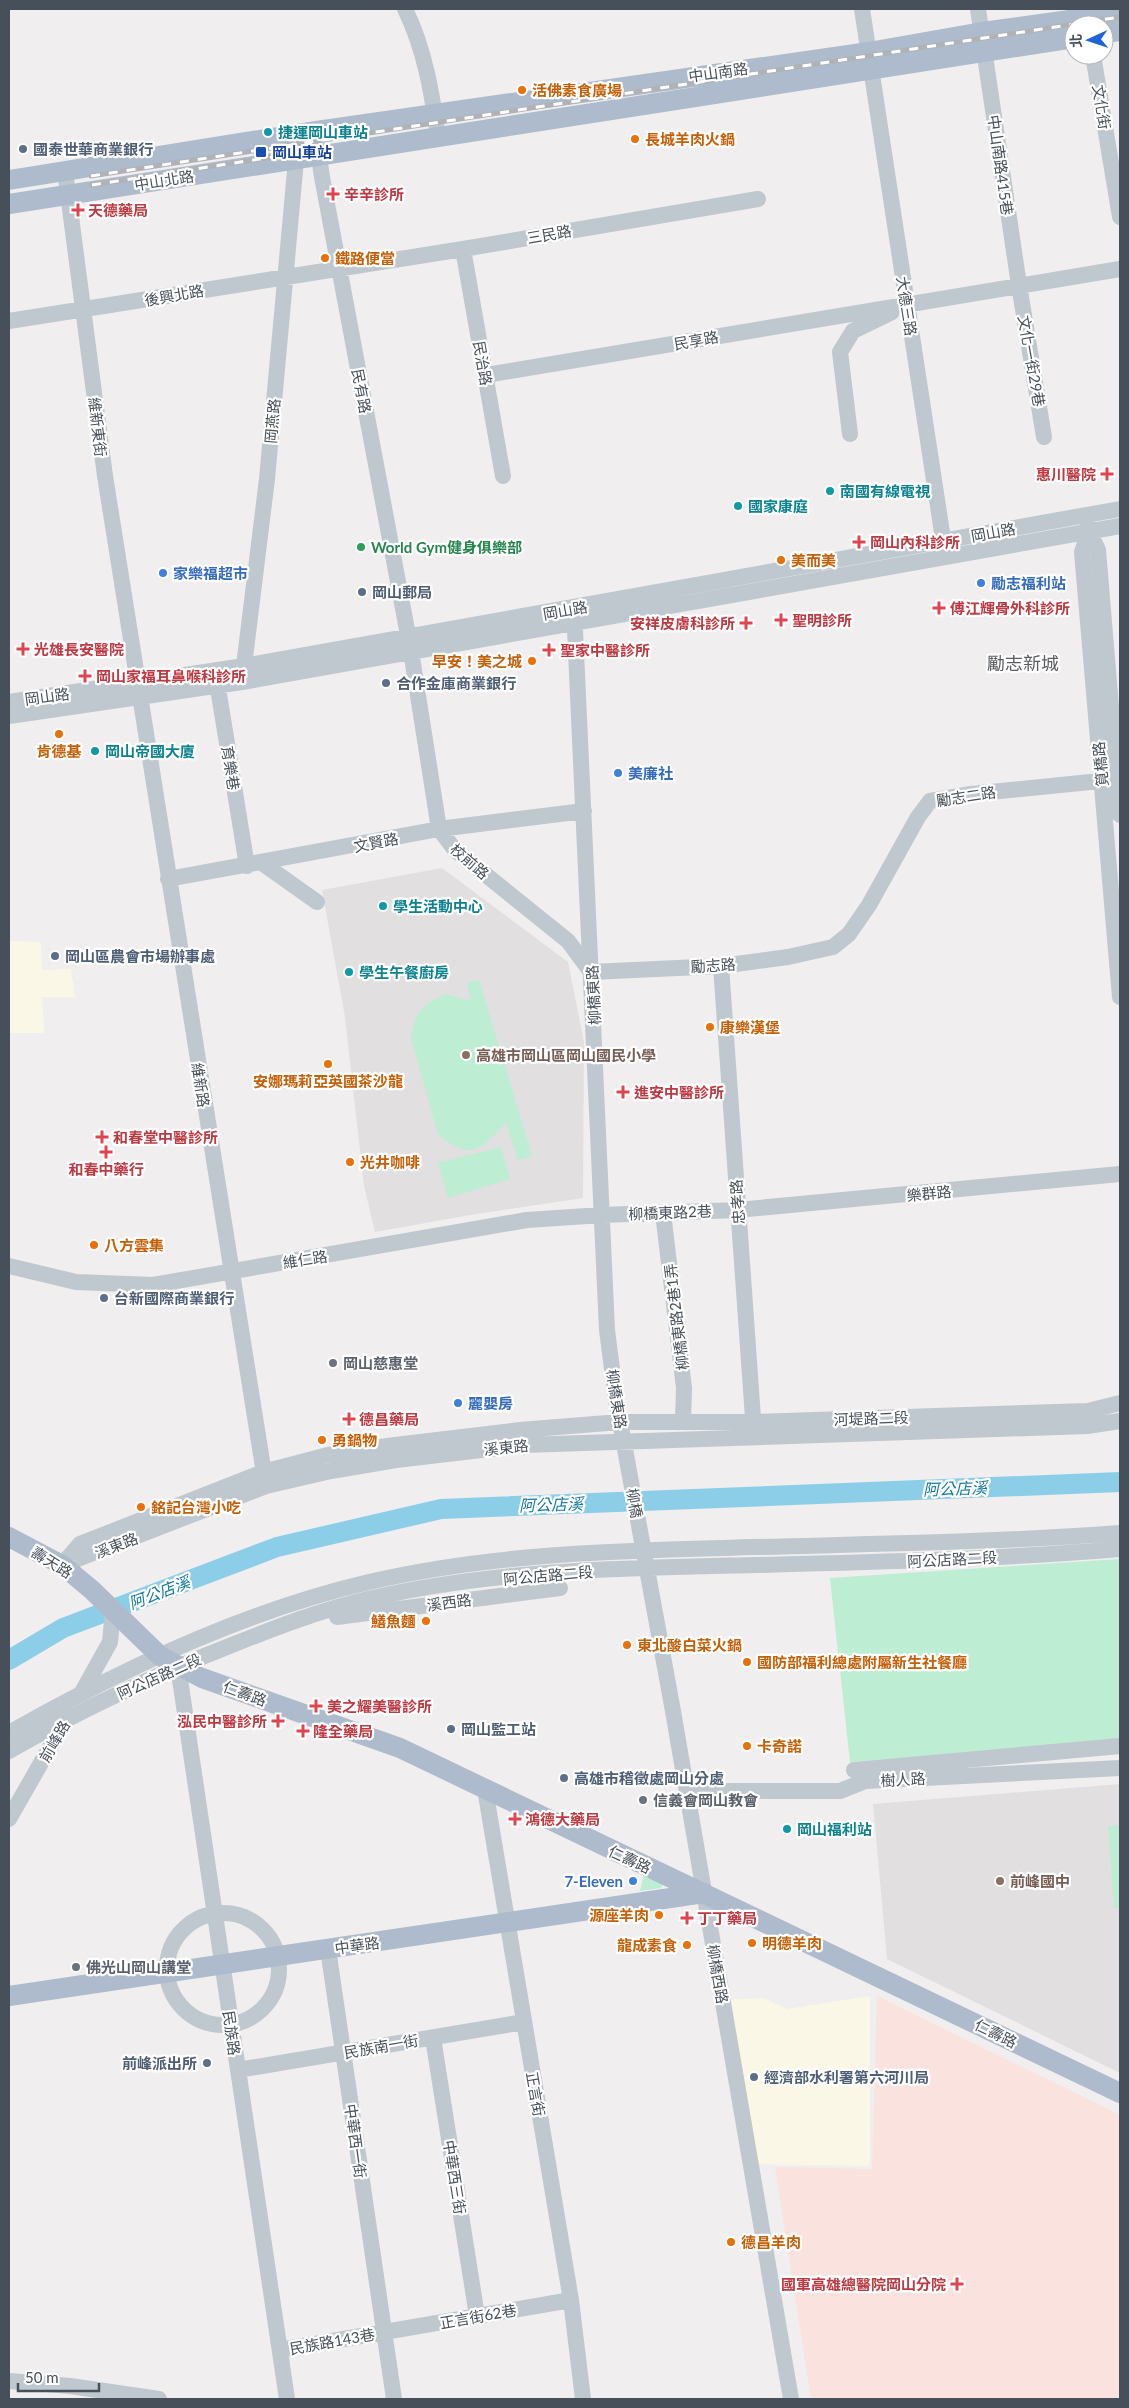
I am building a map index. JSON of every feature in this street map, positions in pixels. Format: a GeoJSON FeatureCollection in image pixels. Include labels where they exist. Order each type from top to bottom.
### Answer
{"type":"FeatureCollection","features":[{"type":"Feature","properties":{"kind":"main road","name":"中山南路"},"geometry":{"type":"LineString","coordinates":[[319,156],[438,138],[983,42],[1120,13]]}},
{"type":"Feature","properties":{"kind":"main road","name":"中山南路"},"geometry":{"type":"LineString","coordinates":[[983,42],[1064,38]]}},
{"type":"Feature","properties":{"kind":"main road","name":"中山南路"},"geometry":{"type":"LineString","coordinates":[[315,131],[434,114],[870,61]]}},
{"type":"Feature","properties":{"kind":"main road","name":"中山北路"},"geometry":{"type":"LineString","coordinates":[[9,180],[315,131]]}},
{"type":"Feature","properties":{"kind":"main road","name":"中山北路"},"geometry":{"type":"LineString","coordinates":[[9,204],[319,156]]}},
{"type":"Feature","properties":{"kind":"main road","name":"壽天路"},"geometry":{"type":"LineString","coordinates":[[9,1537],[62,1565],[92,1590],[113,1611]]}},
{"type":"Feature","properties":{"kind":"main road","name":"仁壽路"},"geometry":{"type":"LineString","coordinates":[[113,1611],[160,1656],[202,1678],[400,1748],[1120,2093]]}},
{"type":"Feature","properties":{"kind":"main road","name":"中華路"},"geometry":{"type":"LineString","coordinates":[[9,1996],[704,1893]]}},
{"type":"Feature","properties":{"kind":"street"},"geometry":{"type":"LineString","coordinates":[[405,9],[427,69],[438,138]]}},
{"type":"Feature","properties":{"kind":"street","name":"大德三路"},"geometry":{"type":"LineString","coordinates":[[862,9],[944,549]]}},
{"type":"Feature","properties":{"kind":"street","name":"中山南路415巷"},"geometry":{"type":"LineString","coordinates":[[978,9],[1019,285]]}},
{"type":"Feature","properties":{"kind":"street","name":"文化街"},"geometry":{"type":"LineString","coordinates":[[1095,65],[1120,217]]}},
{"type":"Feature","properties":{"kind":"street","name":"民有路"},"geometry":{"type":"LineString","coordinates":[[315,131],[409,644]]}},
{"type":"Feature","properties":{"kind":"street","name":"岡燕路"},"geometry":{"type":"LineString","coordinates":[[243,674],[267,479],[296,160]]}},
{"type":"Feature","properties":{"kind":"street","name":"維新東街"},"geometry":{"type":"LineString","coordinates":[[66,171],[105,476],[138,690]]}},
{"type":"Feature","properties":{"kind":"street","name":"三民路"},"geometry":{"type":"LineString","coordinates":[[339,269],[758,199]]}},
{"type":"Feature","properties":{"kind":"street","name":"民治路"},"geometry":{"type":"LineString","coordinates":[[463,249],[503,476]]}},
{"type":"Feature","properties":{"kind":"street","name":"後興北路"},"geometry":{"type":"LineString","coordinates":[[9,321],[339,269]]}},
{"type":"Feature","properties":{"kind":"street"},"geometry":{"type":"LineString","coordinates":[[850,434],[840,352],[853,332],[907,304],[1120,269]]}},
{"type":"Feature","properties":{"kind":"street","name":"文化一街29巷"},"geometry":{"type":"LineString","coordinates":[[1019,285],[1044,437]]}},
{"type":"Feature","properties":{"kind":"street","name":"民享路"},"geometry":{"type":"LineString","coordinates":[[486,375],[907,304]]}},
{"type":"Feature","properties":{"kind":"street","name":"岡山路"},"geometry":{"type":"LineString","coordinates":[[9,716],[138,690],[243,674],[575,616],[1088,523],[1120,509]]}},
{"type":"Feature","properties":{"kind":"street","name":"岡山路"},"geometry":{"type":"LineString","coordinates":[[1088,523],[1120,526]]}},
{"type":"Feature","properties":{"kind":"street","name":"筧橋路"},"geometry":{"type":"LineString","coordinates":[[1088,523],[1098,550],[1097,632],[1113,780],[1120,997]]}},
{"type":"Feature","properties":{"kind":"street","name":"柳橋東路"},"geometry":{"type":"LineString","coordinates":[[575,616],[607,1330],[625,1447]]}},
{"type":"Feature","properties":{"kind":"street","name":"校前路"},"geometry":{"type":"LineString","coordinates":[[409,644],[439,829],[455,850],[568,941],[592,972]]}},
{"type":"Feature","properties":{"kind":"street","name":"育樂巷"},"geometry":{"type":"LineString","coordinates":[[216,678],[255,864]]}},
{"type":"Feature","properties":{"kind":"street","name":"岡山路"},"geometry":{"type":"LineString","coordinates":[[9,702],[138,690]]}},
{"type":"Feature","properties":{"kind":"street","name":"維新路"},"geometry":{"type":"LineString","coordinates":[[138,690],[264,1479]]}},
{"type":"Feature","properties":{"kind":"street","name":"筧橋路"},"geometry":{"type":"LineString","coordinates":[[1113,780],[1120,815]]}},
{"type":"Feature","properties":{"kind":"street","name":"勵志二路"},"geometry":{"type":"LineString","coordinates":[[833,947],[850,934],[869,905],[918,816],[930,801],[971,794],[1113,780]]}},
{"type":"Feature","properties":{"kind":"street","name":"文賢路"},"geometry":{"type":"LineString","coordinates":[[168,879],[439,829],[584,811]]}},
{"type":"Feature","properties":{"kind":"street"},"geometry":{"type":"LineString","coordinates":[[255,864],[317,902]]}},
{"type":"Feature","properties":{"kind":"street","name":"勵志路"},"geometry":{"type":"LineString","coordinates":[[592,972],[721,966],[788,957],[833,947]]}},
{"type":"Feature","properties":{"kind":"street","name":"忠孝路"},"geometry":{"type":"LineString","coordinates":[[721,966],[754,1438]]}},
{"type":"Feature","properties":{"kind":"street","name":"樂群路"},"geometry":{"type":"LineString","coordinates":[[737,1210],[1120,1174]]}},
{"type":"Feature","properties":{"kind":"street","name":"柳橋東路2巷"},"geometry":{"type":"LineString","coordinates":[[602,1215],[737,1210]]}},
{"type":"Feature","properties":{"kind":"street","name":"柳橋東路2巷1弄"},"geometry":{"type":"LineString","coordinates":[[663,1213],[684,1388],[683,1421]]}},
{"type":"Feature","properties":{"kind":"street","name":"維仁路"},"geometry":{"type":"LineString","coordinates":[[9,1266],[76,1282],[153,1285],[367,1250],[454,1232],[518,1222],[602,1215]]}},
{"type":"Feature","properties":{"kind":"street","name":"河堤路二段"},"geometry":{"type":"LineString","coordinates":[[620,1422],[754,1422],[1088,1411],[1120,1403]]}},
{"type":"Feature","properties":{"kind":"street","name":"河堤路二段"},"geometry":{"type":"LineString","coordinates":[[625,1447],[754,1438],[1088,1426],[1120,1421]]}},
{"type":"Feature","properties":{"kind":"street","name":"溪東路"},"geometry":{"type":"LineString","coordinates":[[62,1565],[264,1479],[328,1455],[520,1430],[620,1422]]}},
{"type":"Feature","properties":{"kind":"street","name":"溪東路"},"geometry":{"type":"LineString","coordinates":[[264,1479],[331,1471],[396,1460],[524,1445],[625,1447]]}},
{"type":"Feature","properties":{"kind":"street","name":"柳橋"},"geometry":{"type":"LineString","coordinates":[[625,1447],[642,1543]]}},
{"type":"Feature","properties":{"kind":"street","name":"阿公店路二段"},"geometry":{"type":"LineString","coordinates":[[9,1733],[83,1691],[160,1656],[285,1605],[368,1582],[435,1569],[502,1559],[642,1543],[829,1545],[942,1542],[1120,1533]]}},
{"type":"Feature","properties":{"kind":"street"},"geometry":{"type":"LineString","coordinates":[[942,1542],[942,1560]]}},
{"type":"Feature","properties":{"kind":"street","name":"柳橋西路"},"geometry":{"type":"LineString","coordinates":[[642,1543],[687,1791],[791,2399]]}},
{"type":"Feature","properties":{"kind":"street"},"geometry":{"type":"LineString","coordinates":[[829,1545],[830,1563]]}},
{"type":"Feature","properties":{"kind":"street","name":"阿公店路二段"},"geometry":{"type":"LineString","coordinates":[[9,1752],[67,1718],[178,1666],[292,1621],[369,1599],[436,1586],[506,1578],[647,1567],[942,1560],[1120,1549]]}},
{"type":"Feature","properties":{"kind":"street","name":"溪西路"},"geometry":{"type":"LineString","coordinates":[[337,1617],[560,1588]]}},
{"type":"Feature","properties":{"kind":"street","name":"前峰路"},"geometry":{"type":"LineString","coordinates":[[9,1820],[110,1642],[113,1611]]}},
{"type":"Feature","properties":{"kind":"street","name":"民族路"},"geometry":{"type":"LineString","coordinates":[[178,1666],[287,2399]]}},
{"type":"Feature","properties":{"kind":"street"},"geometry":{"type":"LineString","coordinates":[[854,1770],[1120,1746]]}},
{"type":"Feature","properties":{"kind":"street"},"geometry":{"type":"LineString","coordinates":[[1052,1752],[1053,1772]]}},
{"type":"Feature","properties":{"kind":"street","name":"樹人路"},"geometry":{"type":"LineString","coordinates":[[687,1791],[840,1791],[865,1781],[1120,1768]]}},
{"type":"Feature","properties":{"kind":"street","name":"正言街"},"geometry":{"type":"LineString","coordinates":[[485,1789],[571,2300],[583,2399]]}},
{"type":"Feature","properties":{"kind":"street"},"geometry":{"type":"LineString","coordinates":[[215,1913],[232,1913],[249,1919],[263,1930],[273,1944],[278,1956],[278,1979],[273,1996],[262,2010],[248,2020],[231,2025],[213,2025],[197,2020],[182,2009],[172,1994],[166,1973],[167,1960],[173,1943],[184,1929],[198,1918],[215,1913]]}},
{"type":"Feature","properties":{"kind":"street","name":"中華西一街"},"geometry":{"type":"LineString","coordinates":[[328,1949],[394,2399]]}},
{"type":"Feature","properties":{"kind":"street","name":"民族南一街"},"geometry":{"type":"LineString","coordinates":[[238,2070],[524,2022]]}},
{"type":"Feature","properties":{"kind":"street","name":"中華西三街"},"geometry":{"type":"LineString","coordinates":[[433,2038],[477,2316]]}},
{"type":"Feature","properties":{"kind":"street","name":"正言街62巷"},"geometry":{"type":"LineString","coordinates":[[384,2332],[571,2300]]}},
{"type":"Feature","properties":{"kind":"street","name":"民族路143巷"},"geometry":{"type":"LineString","coordinates":[[280,2350],[384,2332]]}},
{"type":"Feature","properties":{"kind":"street"},"geometry":{"type":"LineString","coordinates":[[9,2381],[70,2386],[159,2399]]}},
{"type":"Feature","properties":{"kind":"shaded area","name":"高雄市岡山區岡山國民小學"},"geometry":{"type":"Polygon","coordinates":[[[442,868],[568,962],[584,1042],[583,1198],[375,1232],[364,1186],[345,1017],[322,890],[442,868]]]}},
{"type":"Feature","properties":{"kind":"shaded area"},"geometry":{"type":"Polygon","coordinates":[[[9,941],[41,942],[42,970],[71,969],[75,997],[42,997],[44,1033],[9,1033],[9,941]]]}},
{"type":"Feature","properties":{"kind":"shaded area","name":"前峰國中"},"geometry":{"type":"Polygon","coordinates":[[[1120,1784],[1120,2073],[887,1959],[873,1804],[1120,1784]]]}},
{"type":"Feature","properties":{"kind":"shaded area"},"geometry":{"type":"Polygon","coordinates":[[[870,1996],[870,2163],[868,2166],[751,2164],[723,2000],[764,1998],[787,2009],[870,1996]]]}},
{"type":"Feature","properties":{"kind":"shaded area","name":"國軍高雄總醫院岡山分院"},"geometry":{"type":"Polygon","coordinates":[[[877,1996],[1120,2115],[1120,2399],[811,2399],[775,2167],[872,2169],[877,1996]]]}},
{"type":"Feature","properties":{"kind":"green space"},"geometry":{"type":"Polygon","coordinates":[[[479,980],[532,1156],[518,1160],[506,1123],[490,1139],[476,1149],[460,1148],[438,1134],[411,1038],[415,1019],[428,1003],[445,994],[471,1001],[467,983],[479,980]]]}},
{"type":"Feature","properties":{"kind":"green space"},"geometry":{"type":"Polygon","coordinates":[[[501,1147],[510,1179],[448,1198],[438,1163],[501,1147]]]}},
{"type":"Feature","properties":{"kind":"green space"},"geometry":{"type":"Polygon","coordinates":[[[1120,1559],[1120,1741],[850,1762],[830,1578],[1120,1559]]]}},
{"type":"Feature","properties":{"kind":"green space"},"geometry":{"type":"Polygon","coordinates":[[[1120,1825],[1120,1908],[1114,1908],[1108,1826],[1120,1825]]]}},
{"type":"Feature","properties":{"kind":"green space"},"geometry":{"type":"Polygon","coordinates":[[[644,1874],[663,1884],[661,1888],[640,1891],[644,1874]]]}},
{"type":"Feature","properties":{"kind":"waterway","name":"阿公店溪"},"geometry":{"type":"LineString","coordinates":[[9,1660],[63,1628],[277,1547],[441,1509],[1120,1482]]}},
{"type":"Feature","properties":{"kind":"railway"},"geometry":{"type":"LineString","coordinates":[[91,176],[1120,17]]}},
{"type":"Feature","properties":{"kind":"railway"},"geometry":{"type":"LineString","coordinates":[[92,185],[311,151]]}},
{"type":"Feature","properties":{"kind":"place","name":"活佛素食廣場"},"geometry":{"type":"Point","coordinates":[522,90]}},
{"type":"Feature","properties":{"kind":"place","name":"捷運岡山車站"},"geometry":{"type":"Point","coordinates":[268,132]}},
{"type":"Feature","properties":{"kind":"place","name":"長城羊肉火鍋"},"geometry":{"type":"Point","coordinates":[635,139]}},
{"type":"Feature","properties":{"kind":"place","name":"國泰世華商業銀行"},"geometry":{"type":"Point","coordinates":[23,149]}},
{"type":"Feature","properties":{"kind":"place","name":"岡山車站"},"geometry":{"type":"Point","coordinates":[261,152]}},
{"type":"Feature","properties":{"kind":"place","name":"辛辛診所"},"geometry":{"type":"Point","coordinates":[333,194]}},
{"type":"Feature","properties":{"kind":"place","name":"天德藥局"},"geometry":{"type":"Point","coordinates":[78,210]}},
{"type":"Feature","properties":{"kind":"place","name":"鐵路便當"},"geometry":{"type":"Point","coordinates":[325,258]}},
{"type":"Feature","properties":{"kind":"place","name":"惠川醫院"},"geometry":{"type":"Point","coordinates":[1107,474]}},
{"type":"Feature","properties":{"kind":"place","name":"南國有線電視"},"geometry":{"type":"Point","coordinates":[830,491]}},
{"type":"Feature","properties":{"kind":"place","name":"國家康庭"},"geometry":{"type":"Point","coordinates":[738,506]}},
{"type":"Feature","properties":{"kind":"place","name":"岡山內科診所"},"geometry":{"type":"Point","coordinates":[859,542]}},
{"type":"Feature","properties":{"kind":"place","name":"World Gym健身俱樂部"},"geometry":{"type":"Point","coordinates":[361,547]}},
{"type":"Feature","properties":{"kind":"place","name":"美而美"},"geometry":{"type":"Point","coordinates":[781,560]}},
{"type":"Feature","properties":{"kind":"place","name":"家樂福超市"},"geometry":{"type":"Point","coordinates":[163,573]}},
{"type":"Feature","properties":{"kind":"place","name":"勵志福利站"},"geometry":{"type":"Point","coordinates":[981,583]}},
{"type":"Feature","properties":{"kind":"place","name":"岡山郵局"},"geometry":{"type":"Point","coordinates":[362,592]}},
{"type":"Feature","properties":{"kind":"place","name":"傅江輝骨外科診所"},"geometry":{"type":"Point","coordinates":[939,608]}},
{"type":"Feature","properties":{"kind":"place","name":"聖明診所"},"geometry":{"type":"Point","coordinates":[781,620]}},
{"type":"Feature","properties":{"kind":"place","name":"安祥皮膚科診所"},"geometry":{"type":"Point","coordinates":[746,623]}},
{"type":"Feature","properties":{"kind":"place","name":"光雄長安醫院"},"geometry":{"type":"Point","coordinates":[23,649]}},
{"type":"Feature","properties":{"kind":"place","name":"聖家中醫診所"},"geometry":{"type":"Point","coordinates":[549,650]}},
{"type":"Feature","properties":{"kind":"place","name":"早安！美之城"},"geometry":{"type":"Point","coordinates":[532,661]}},
{"type":"Feature","properties":{"kind":"place","name":"岡山家福耳鼻喉科診所"},"geometry":{"type":"Point","coordinates":[85,676]}},
{"type":"Feature","properties":{"kind":"place","name":"合作金庫商業銀行"},"geometry":{"type":"Point","coordinates":[386,683]}},
{"type":"Feature","properties":{"kind":"place","name":"肯德基"},"geometry":{"type":"Point","coordinates":[59,734]}},
{"type":"Feature","properties":{"kind":"place","name":"岡山帝國大廈"},"geometry":{"type":"Point","coordinates":[95,751]}},
{"type":"Feature","properties":{"kind":"place","name":"美廉社"},"geometry":{"type":"Point","coordinates":[618,773]}},
{"type":"Feature","properties":{"kind":"place","name":"學生活動中心"},"geometry":{"type":"Point","coordinates":[383,906]}},
{"type":"Feature","properties":{"kind":"place","name":"岡山區農會市場辦事處"},"geometry":{"type":"Point","coordinates":[55,956]}},
{"type":"Feature","properties":{"kind":"place","name":"學生午餐廚房"},"geometry":{"type":"Point","coordinates":[349,972]}},
{"type":"Feature","properties":{"kind":"place","name":"康樂漢堡"},"geometry":{"type":"Point","coordinates":[710,1027]}},
{"type":"Feature","properties":{"kind":"place","name":"高雄市岡山區岡山國民小學"},"geometry":{"type":"Point","coordinates":[466,1055]}},
{"type":"Feature","properties":{"kind":"place","name":"安娜瑪莉亞英國茶沙龍"},"geometry":{"type":"Point","coordinates":[328,1064]}},
{"type":"Feature","properties":{"kind":"place","name":"進安中醫診所"},"geometry":{"type":"Point","coordinates":[623,1092]}},
{"type":"Feature","properties":{"kind":"place","name":"和春堂中醫診所"},"geometry":{"type":"Point","coordinates":[102,1137]}},
{"type":"Feature","properties":{"kind":"place","name":"和春中藥行"},"geometry":{"type":"Point","coordinates":[106,1152]}},
{"type":"Feature","properties":{"kind":"place","name":"光井咖啡"},"geometry":{"type":"Point","coordinates":[350,1162]}},
{"type":"Feature","properties":{"kind":"place","name":"八方雲集"},"geometry":{"type":"Point","coordinates":[94,1245]}},
{"type":"Feature","properties":{"kind":"place","name":"台新國際商業銀行"},"geometry":{"type":"Point","coordinates":[104,1298]}},
{"type":"Feature","properties":{"kind":"place","name":"岡山慈惠堂"},"geometry":{"type":"Point","coordinates":[333,1363]}},
{"type":"Feature","properties":{"kind":"place","name":"麗嬰房"},"geometry":{"type":"Point","coordinates":[458,1403]}},
{"type":"Feature","properties":{"kind":"place","name":"德昌藥局"},"geometry":{"type":"Point","coordinates":[349,1419]}},
{"type":"Feature","properties":{"kind":"place","name":"勇鍋物"},"geometry":{"type":"Point","coordinates":[322,1440]}},
{"type":"Feature","properties":{"kind":"place","name":"銘記台灣小吃"},"geometry":{"type":"Point","coordinates":[141,1507]}},
{"type":"Feature","properties":{"kind":"place","name":"鱔魚麵"},"geometry":{"type":"Point","coordinates":[426,1621]}},
{"type":"Feature","properties":{"kind":"place","name":"東北酸白菜火鍋"},"geometry":{"type":"Point","coordinates":[627,1645]}},
{"type":"Feature","properties":{"kind":"place","name":"國防部福利總處附屬新生社餐廳"},"geometry":{"type":"Point","coordinates":[747,1662]}},
{"type":"Feature","properties":{"kind":"place","name":"美之耀美醫診所"},"geometry":{"type":"Point","coordinates":[316,1706]}},
{"type":"Feature","properties":{"kind":"place","name":"泓民中醫診所"},"geometry":{"type":"Point","coordinates":[278,1721]}},
{"type":"Feature","properties":{"kind":"place","name":"岡山監工站"},"geometry":{"type":"Point","coordinates":[451,1729]}},
{"type":"Feature","properties":{"kind":"place","name":"隆全藥局"},"geometry":{"type":"Point","coordinates":[303,1731]}},
{"type":"Feature","properties":{"kind":"place","name":"卡奇諾"},"geometry":{"type":"Point","coordinates":[747,1746]}},
{"type":"Feature","properties":{"kind":"place","name":"高雄市稽徵處岡山分處"},"geometry":{"type":"Point","coordinates":[564,1778]}},
{"type":"Feature","properties":{"kind":"place","name":"信義會岡山教會"},"geometry":{"type":"Point","coordinates":[643,1800]}},
{"type":"Feature","properties":{"kind":"place","name":"鴻德大藥局"},"geometry":{"type":"Point","coordinates":[515,1819]}},
{"type":"Feature","properties":{"kind":"place","name":"岡山福利站"},"geometry":{"type":"Point","coordinates":[787,1829]}},
{"type":"Feature","properties":{"kind":"place","name":"7-Eleven"},"geometry":{"type":"Point","coordinates":[633,1881]}},
{"type":"Feature","properties":{"kind":"place","name":"前峰國中"},"geometry":{"type":"Point","coordinates":[1000,1881]}},
{"type":"Feature","properties":{"kind":"place","name":"源座羊肉"},"geometry":{"type":"Point","coordinates":[659,1915]}},
{"type":"Feature","properties":{"kind":"place","name":"丁丁藥局"},"geometry":{"type":"Point","coordinates":[687,1918]}},
{"type":"Feature","properties":{"kind":"place","name":"明德羊肉"},"geometry":{"type":"Point","coordinates":[752,1943]}},
{"type":"Feature","properties":{"kind":"place","name":"龍成素食"},"geometry":{"type":"Point","coordinates":[687,1945]}},
{"type":"Feature","properties":{"kind":"place","name":"佛光山岡山講堂"},"geometry":{"type":"Point","coordinates":[76,1967]}},
{"type":"Feature","properties":{"kind":"place","name":"前峰派出所"},"geometry":{"type":"Point","coordinates":[207,2063]}},
{"type":"Feature","properties":{"kind":"place","name":"經濟部水利署第六河川局"},"geometry":{"type":"Point","coordinates":[754,2077]}},
{"type":"Feature","properties":{"kind":"place","name":"德昌羊肉"},"geometry":{"type":"Point","coordinates":[731,2242]}},
{"type":"Feature","properties":{"kind":"place","name":"國軍高雄總醫院岡山分院"},"geometry":{"type":"Point","coordinates":[957,2284]}},
{"type":"Feature","properties":{"kind":"district","name":"勵志新城"},"geometry":{"type":"Point","coordinates":[1023,663]}}]}
